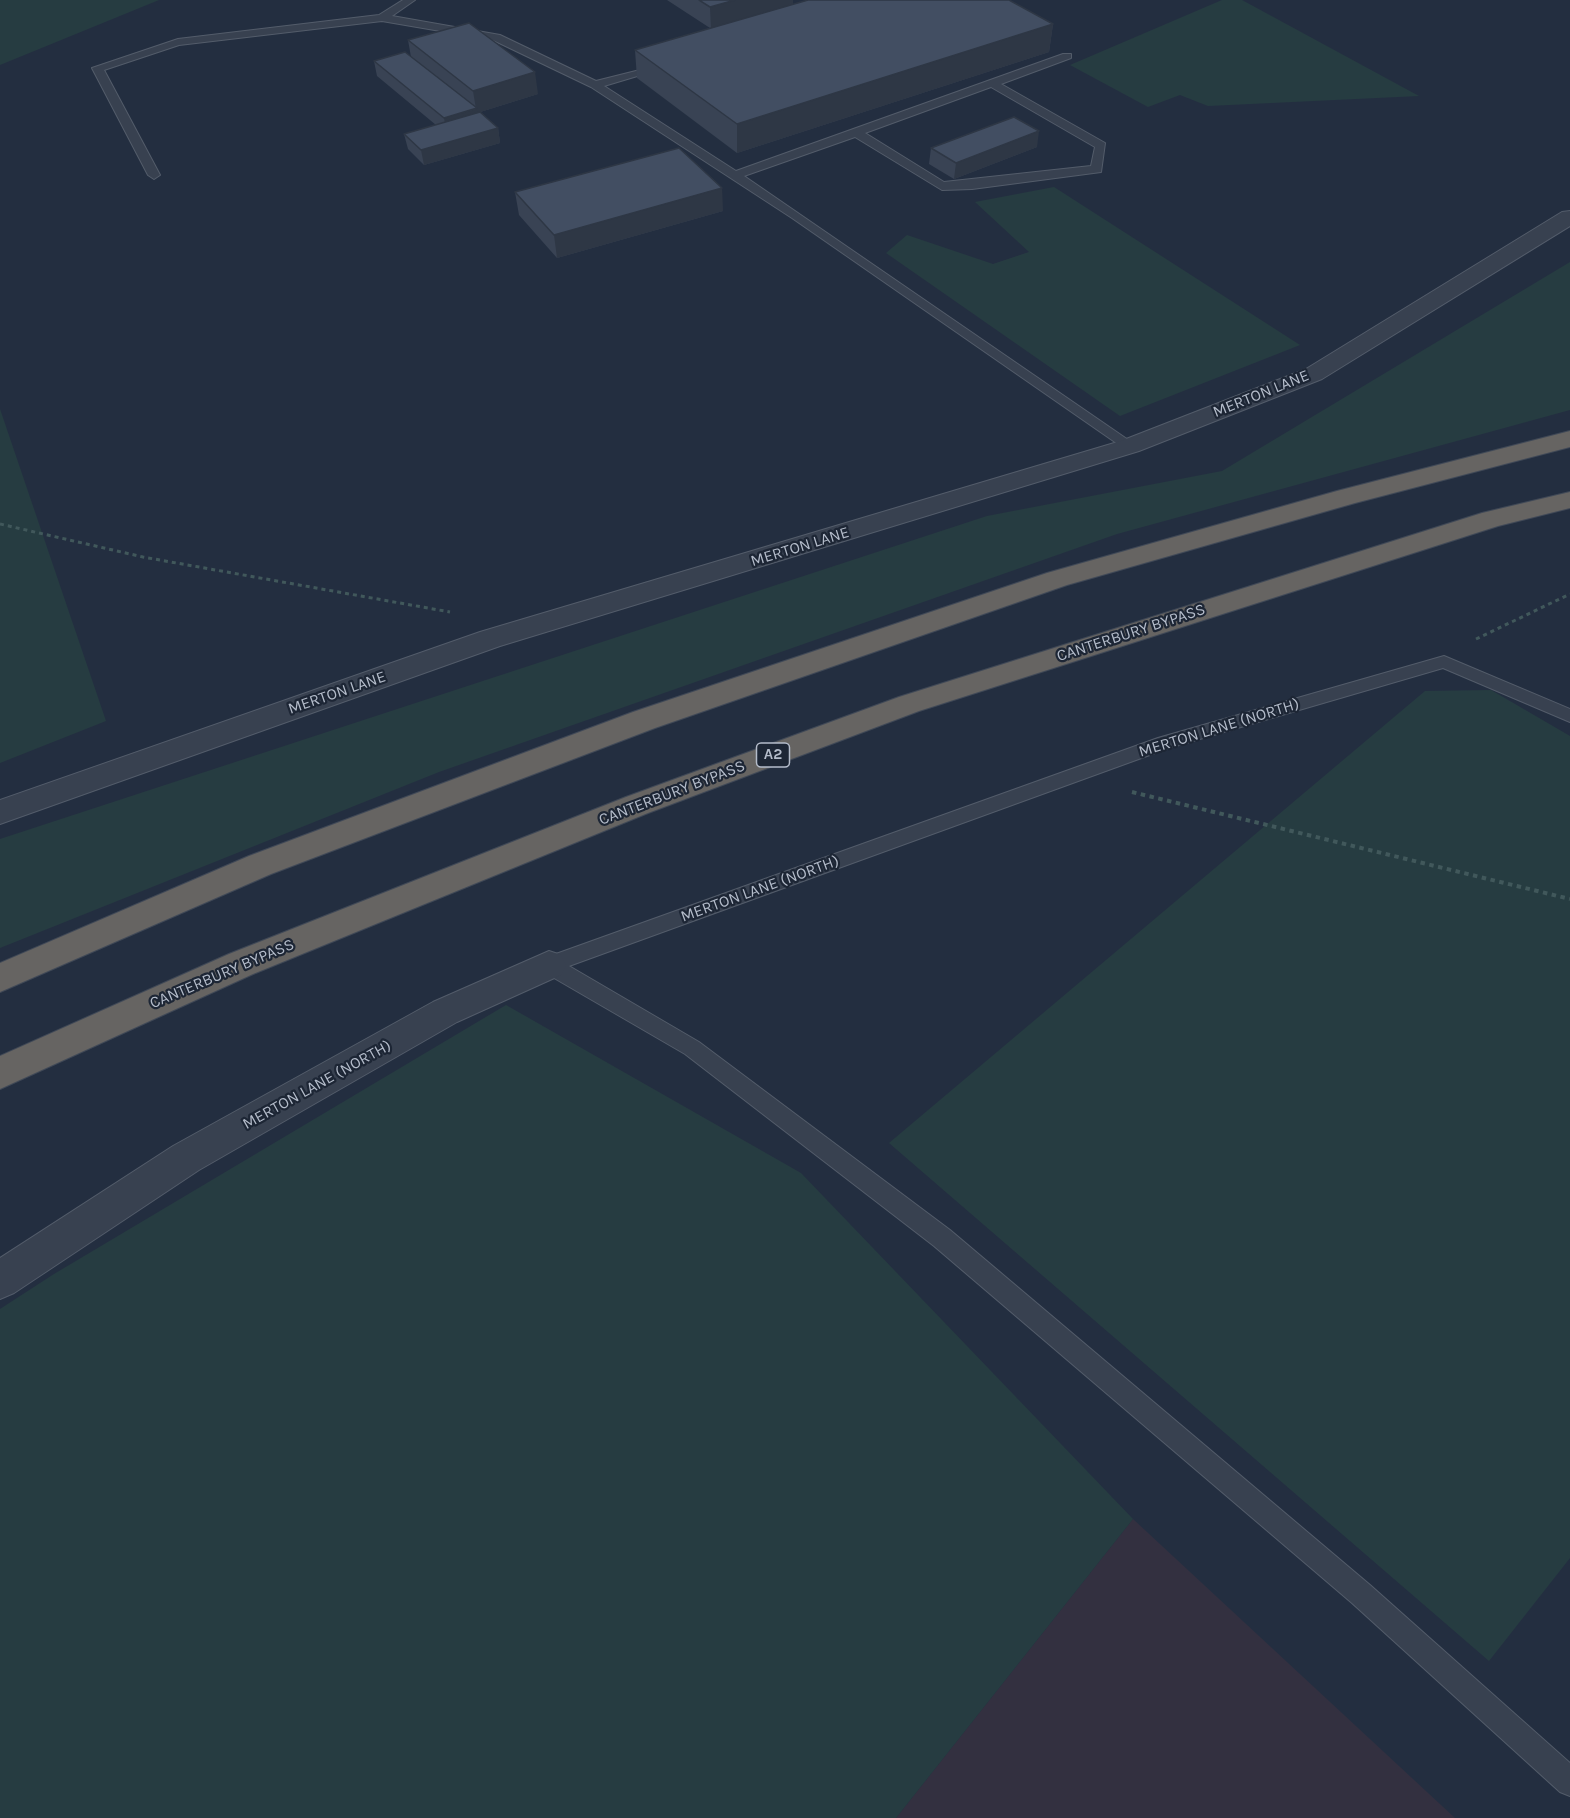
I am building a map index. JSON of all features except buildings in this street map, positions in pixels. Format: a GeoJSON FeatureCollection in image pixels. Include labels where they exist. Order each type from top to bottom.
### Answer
{"type":"FeatureCollection","features":[{"type":"Feature","properties":{"kind":"highway"},"geometry":{"type":"LineString","coordinates":[[0,978],[271,861],[644,720],[1057,579],[1323,504],[1570,439]]}},
{"type":"Feature","properties":{"kind":"highway","name":"CANTERBURY BYPASS"},"geometry":{"type":"LineString","coordinates":[[0,1073],[241,964],[637,805],[898,708],[1491,519],[1570,500]]}},
{"type":"Feature","properties":{"kind":"street","name":"MERTON LANE"},"geometry":{"type":"LineString","coordinates":[[0,812],[490,639],[1130,446],[1314,374],[1570,217]]}},
{"type":"Feature","properties":{"kind":"street","name":"MERTON LANE (NORTH)"},"geometry":{"type":"LineString","coordinates":[[0,1280],[186,1158],[445,1012],[549,965]]}},
{"type":"Feature","properties":{"kind":"lane"},"geometry":{"type":"LineString","coordinates":[[382,18],[410,0]]}},
{"type":"Feature","properties":{"kind":"lane"},"geometry":{"type":"LineString","coordinates":[[154,175],[98,68],[178,42],[382,18],[496,37],[595,85],[735,176],[1130,446]]}},
{"type":"Feature","properties":{"kind":"lane"},"geometry":{"type":"LineString","coordinates":[[735,176],[1067,56]]}},
{"type":"Feature","properties":{"kind":"lane"},"geometry":{"type":"LineString","coordinates":[[595,85],[673,62]]}},
{"type":"Feature","properties":{"kind":"lane"},"geometry":{"type":"LineString","coordinates":[[857,133],[942,186],[972,186],[1097,169],[1101,146],[992,83]]}},
{"type":"Feature","properties":{"kind":"lane"},"geometry":{"type":"LineString","coordinates":[[1444,662],[1570,716]]}},
{"type":"Feature","properties":{"kind":"lane","name":"MERTON LANE (NORTH)"},"geometry":{"type":"LineString","coordinates":[[549,965],[1164,743],[1444,662]]}},
{"type":"Feature","properties":{"kind":"lane"},"geometry":{"type":"LineString","coordinates":[[549,965],[692,1048],[942,1238],[1361,1594],[1570,1780]]}},
{"type":"Feature","properties":{"kind":"path"},"geometry":{"type":"LineString","coordinates":[[0,524],[143,557],[465,615],[490,639]]}},
{"type":"Feature","properties":{"kind":"path"},"geometry":{"type":"LineString","coordinates":[[1444,662],[1464,644],[1570,594]]}},
{"type":"Feature","properties":{"kind":"path"},"geometry":{"type":"LineString","coordinates":[[1070,777],[1570,899]]}},
{"type":"Feature","properties":{"kind":"shaded area"},"geometry":{"type":"Polygon","coordinates":[[[1133,1519],[1455,1818],[896,1818],[1133,1519]]]}},
{"type":"Feature","properties":{"kind":"green space"},"geometry":{"type":"Polygon","coordinates":[[[0,0],[159,0],[0,65],[0,0]]]}},
{"type":"Feature","properties":{"kind":"green space"},"geometry":{"type":"Polygon","coordinates":[[[1222,0],[1242,0],[1419,96],[1208,106],[1180,95],[1148,107],[1070,65],[1222,0]]]}},
{"type":"Feature","properties":{"kind":"green space"},"geometry":{"type":"Polygon","coordinates":[[[1054,187],[1300,345],[1120,416],[886,253],[907,235],[993,264],[1029,252],[975,202],[1054,187]]]}},
{"type":"Feature","properties":{"kind":"green space"},"geometry":{"type":"Polygon","coordinates":[[[1570,262],[1570,410],[1117,534],[439,772],[0,948],[0,839],[987,516],[1222,471],[1570,262]]]}},
{"type":"Feature","properties":{"kind":"green space"},"geometry":{"type":"Polygon","coordinates":[[[0,409],[106,721],[0,763],[0,409]]]}},
{"type":"Feature","properties":{"kind":"green space"},"geometry":{"type":"Polygon","coordinates":[[[1491,690],[1570,736],[1570,1558],[1489,1661],[889,1143],[1425,691],[1491,690]]]}},
{"type":"Feature","properties":{"kind":"green space"},"geometry":{"type":"Polygon","coordinates":[[[506,1005],[801,1173],[1133,1519],[896,1818],[0,1818],[0,1309],[54,1274],[506,1005]]]}}]}
